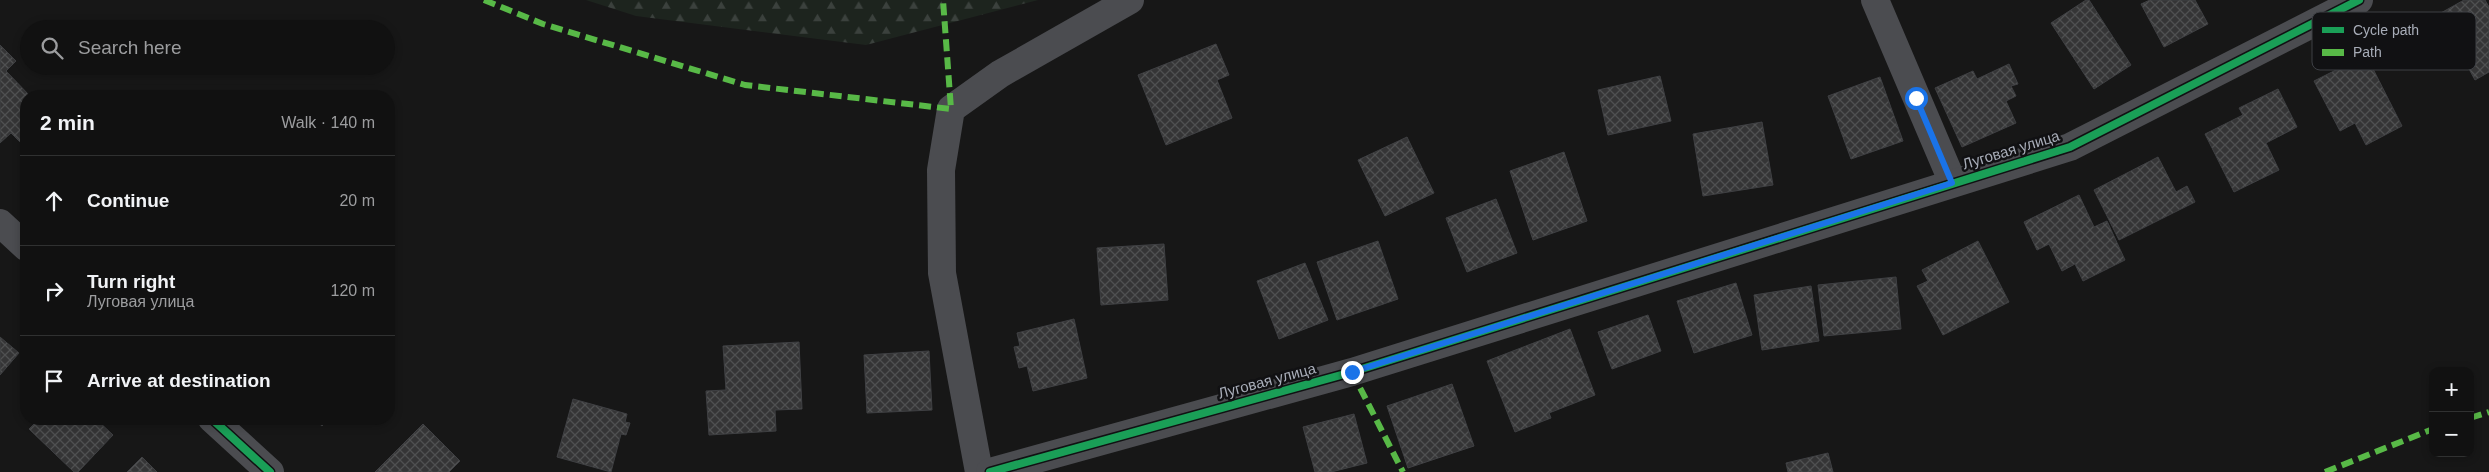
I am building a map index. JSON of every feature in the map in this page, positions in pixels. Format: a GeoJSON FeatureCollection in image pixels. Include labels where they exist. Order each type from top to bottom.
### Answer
{"type":"FeatureCollection","features":[{"type":"Feature","properties":{"kind":"street"},"geometry":{"type":"LineString","coordinates":[[978,472],[942,273],[941,170],[951,109],[1000,74],[1130,0]]}},
{"type":"Feature","properties":{"kind":"street"},"geometry":{"type":"LineString","coordinates":[[1874,0],[1952,183]]}},
{"type":"Feature","properties":{"kind":"street","name":"Луговая улица"},"geometry":{"type":"LineString","coordinates":[[2335,12],[2359,0]]}},
{"type":"Feature","properties":{"kind":"street","name":"Луговая улица"},"geometry":{"type":"LineString","coordinates":[[990,472],[1352,372],[2070,147],[2312,24]]}},
{"type":"Feature","properties":{"kind":"street"},"geometry":{"type":"LineString","coordinates":[[0,223],[20,241]]}},
{"type":"Feature","properties":{"kind":"street"},"geometry":{"type":"LineString","coordinates":[[219,425],[270,472]]}},
{"type":"Feature","properties":{"kind":"green space"},"geometry":{"type":"Polygon","coordinates":[[[586,0],[1038,0],[866,45],[636,16],[586,0]]]}},
{"type":"Feature","properties":{"kind":"building"},"geometry":{"type":"Polygon","coordinates":[[[2086,0],[2089,0],[2131,65],[2094,89],[2051,23],[2086,0]]]}},
{"type":"Feature","properties":{"kind":"building"},"geometry":{"type":"Polygon","coordinates":[[[2150,0],[2195,0],[2208,24],[2164,47],[2141,4],[2150,0]]]}},
{"type":"Feature","properties":{"kind":"building"},"geometry":{"type":"Polygon","coordinates":[[[2464,0],[2485,0],[2489,7],[2489,72],[2475,80],[2470,70],[2476,70],[2476,12],[2443,12],[2464,0]]]}},
{"type":"Feature","properties":{"kind":"building"},"geometry":{"type":"Polygon","coordinates":[[[1216,44],[1229,75],[1217,80],[1232,118],[1166,145],[1138,75],[1216,44]]]}},
{"type":"Feature","properties":{"kind":"building"},"geometry":{"type":"Polygon","coordinates":[[[0,45],[16,61],[6,71],[24,90],[20,90],[20,142],[11,133],[0,143],[0,45]]]}},
{"type":"Feature","properties":{"kind":"building"},"geometry":{"type":"Polygon","coordinates":[[[2009,64],[2018,84],[2011,86],[2016,96],[2006,101],[2016,123],[1962,147],[1935,88],[1973,71],[1977,79],[2009,64]]]}},
{"type":"Feature","properties":{"kind":"building"},"geometry":{"type":"Polygon","coordinates":[[[2336,70],[2374,70],[2402,126],[2366,145],[2355,123],[2340,131],[2314,81],[2336,70]]]}},
{"type":"Feature","properties":{"kind":"building"},"geometry":{"type":"Polygon","coordinates":[[[1660,76],[1671,121],[1608,135],[1598,90],[1660,76]]]}},
{"type":"Feature","properties":{"kind":"building"},"geometry":{"type":"Polygon","coordinates":[[[1880,77],[1903,141],[1851,159],[1828,96],[1880,77]]]}},
{"type":"Feature","properties":{"kind":"building"},"geometry":{"type":"Polygon","coordinates":[[[2278,89],[2297,127],[2266,143],[2279,170],[2234,192],[2205,134],[2243,115],[2239,108],[2278,89]]]}},
{"type":"Feature","properties":{"kind":"building"},"geometry":{"type":"Polygon","coordinates":[[[1762,122],[1773,185],[1703,196],[1693,134],[1762,122]]]}},
{"type":"Feature","properties":{"kind":"building"},"geometry":{"type":"Polygon","coordinates":[[[1407,137],[1434,193],[1385,216],[1358,160],[1407,137]]]}},
{"type":"Feature","properties":{"kind":"building"},"geometry":{"type":"Polygon","coordinates":[[[1564,152],[1587,221],[1533,240],[1510,171],[1564,152]]]}},
{"type":"Feature","properties":{"kind":"building"},"geometry":{"type":"Polygon","coordinates":[[[2158,157],[2176,192],[2187,186],[2195,202],[2119,240],[2094,190],[2158,157]]]}},
{"type":"Feature","properties":{"kind":"building"},"geometry":{"type":"Polygon","coordinates":[[[2079,195],[2094,227],[2107,221],[2125,260],[2083,281],[2075,264],[2062,271],[2049,244],[2037,250],[2024,222],[2079,195]]]}},
{"type":"Feature","properties":{"kind":"building"},"geometry":{"type":"Polygon","coordinates":[[[1496,199],[1517,253],[1467,272],[1446,218],[1496,199]]]}},
{"type":"Feature","properties":{"kind":"building"},"geometry":{"type":"Polygon","coordinates":[[[1378,241],[1398,299],[1337,320],[1317,262],[1378,241]]]}},
{"type":"Feature","properties":{"kind":"building"},"geometry":{"type":"Polygon","coordinates":[[[1978,241],[2009,302],[1943,335],[1917,286],[1928,281],[1922,270],[1978,241]]]}},
{"type":"Feature","properties":{"kind":"building"},"geometry":{"type":"Polygon","coordinates":[[[1164,244],[1168,300],[1101,305],[1097,248],[1164,244]]]}},
{"type":"Feature","properties":{"kind":"building"},"geometry":{"type":"Polygon","coordinates":[[[1305,263],[1328,320],[1279,339],[1257,281],[1305,263]]]}},
{"type":"Feature","properties":{"kind":"building"},"geometry":{"type":"Polygon","coordinates":[[[1896,277],[1901,329],[1824,336],[1818,285],[1896,277]]]}},
{"type":"Feature","properties":{"kind":"building"},"geometry":{"type":"Polygon","coordinates":[[[1736,283],[1752,335],[1694,353],[1677,301],[1736,283]]]}},
{"type":"Feature","properties":{"kind":"building"},"geometry":{"type":"Polygon","coordinates":[[[1811,286],[1819,341],[1762,350],[1754,295],[1811,286]]]}},
{"type":"Feature","properties":{"kind":"building"},"geometry":{"type":"Polygon","coordinates":[[[1648,315],[1661,351],[1612,369],[1598,332],[1648,315]]]}},
{"type":"Feature","properties":{"kind":"building"},"geometry":{"type":"Polygon","coordinates":[[[1074,319],[1087,378],[1033,391],[1027,366],[1019,368],[1014,347],[1020,346],[1017,333],[1074,319]]]}},
{"type":"Feature","properties":{"kind":"building"},"geometry":{"type":"Polygon","coordinates":[[[1570,329],[1595,395],[1549,413],[1551,418],[1515,432],[1487,361],[1570,329]]]}},
{"type":"Feature","properties":{"kind":"building"},"geometry":{"type":"Polygon","coordinates":[[[0,337],[19,353],[0,375],[0,337]]]}},
{"type":"Feature","properties":{"kind":"building"},"geometry":{"type":"Polygon","coordinates":[[[799,342],[802,409],[775,410],[776,431],[709,435],[706,391],[726,390],[723,346],[799,342]]]}},
{"type":"Feature","properties":{"kind":"building"},"geometry":{"type":"Polygon","coordinates":[[[929,351],[932,410],[867,413],[864,355],[929,351]]]}},
{"type":"Feature","properties":{"kind":"building"},"geometry":{"type":"Polygon","coordinates":[[[1452,384],[1474,446],[1408,468],[1387,406],[1452,384]]]}},
{"type":"Feature","properties":{"kind":"building"},"geometry":{"type":"Polygon","coordinates":[[[573,399],[627,414],[625,422],[630,423],[626,435],[621,434],[611,472],[557,457],[573,399]]]}},
{"type":"Feature","properties":{"kind":"building"},"geometry":{"type":"Polygon","coordinates":[[[1354,414],[1367,463],[1331,472],[1315,472],[1303,427],[1354,414]]]}},
{"type":"Feature","properties":{"kind":"building"},"geometry":{"type":"Polygon","coordinates":[[[423,424],[460,461],[449,472],[375,472],[423,424]]]}},
{"type":"Feature","properties":{"kind":"building"},"geometry":{"type":"Polygon","coordinates":[[[33,425],[102,425],[113,435],[78,472],[74,472],[29,429],[33,425]]]}},
{"type":"Feature","properties":{"kind":"building"},"geometry":{"type":"Polygon","coordinates":[[[1828,453],[1833,472],[1788,472],[1786,463],[1828,453]]]}},
{"type":"Feature","properties":{"kind":"building"},"geometry":{"type":"Polygon","coordinates":[[[142,457],[157,472],[127,472],[142,457]]]}},
{"type":"Feature","properties":{"kind":"marked path"},"geometry":{"type":"LineString","coordinates":[[484,0],[543,24],[745,85],[951,109],[943,0]]}},
{"type":"Feature","properties":{"kind":"marked path"},"geometry":{"type":"LineString","coordinates":[[1352,372],[1403,472]]}},
{"type":"Feature","properties":{"kind":"marked path"},"geometry":{"type":"LineString","coordinates":[[2474,417],[2489,412]]}},
{"type":"Feature","properties":{"kind":"marked path"},"geometry":{"type":"LineString","coordinates":[[2325,472],[2429,431]]}},
{"type":"Feature","properties":{"kind":"cycle path"},"geometry":{"type":"LineString","coordinates":[[2335,12],[2359,0]]}},
{"type":"Feature","properties":{"kind":"cycle path"},"geometry":{"type":"LineString","coordinates":[[990,472],[1352,372],[2070,147],[2312,24]]}},
{"type":"Feature","properties":{"kind":"cycle path"},"geometry":{"type":"LineString","coordinates":[[219,425],[270,472]]}},
{"type":"Feature","properties":{"kind":"route"},"geometry":{"type":"LineString","coordinates":[[1352,372],[1952,183],[1916,98]]}}]}
